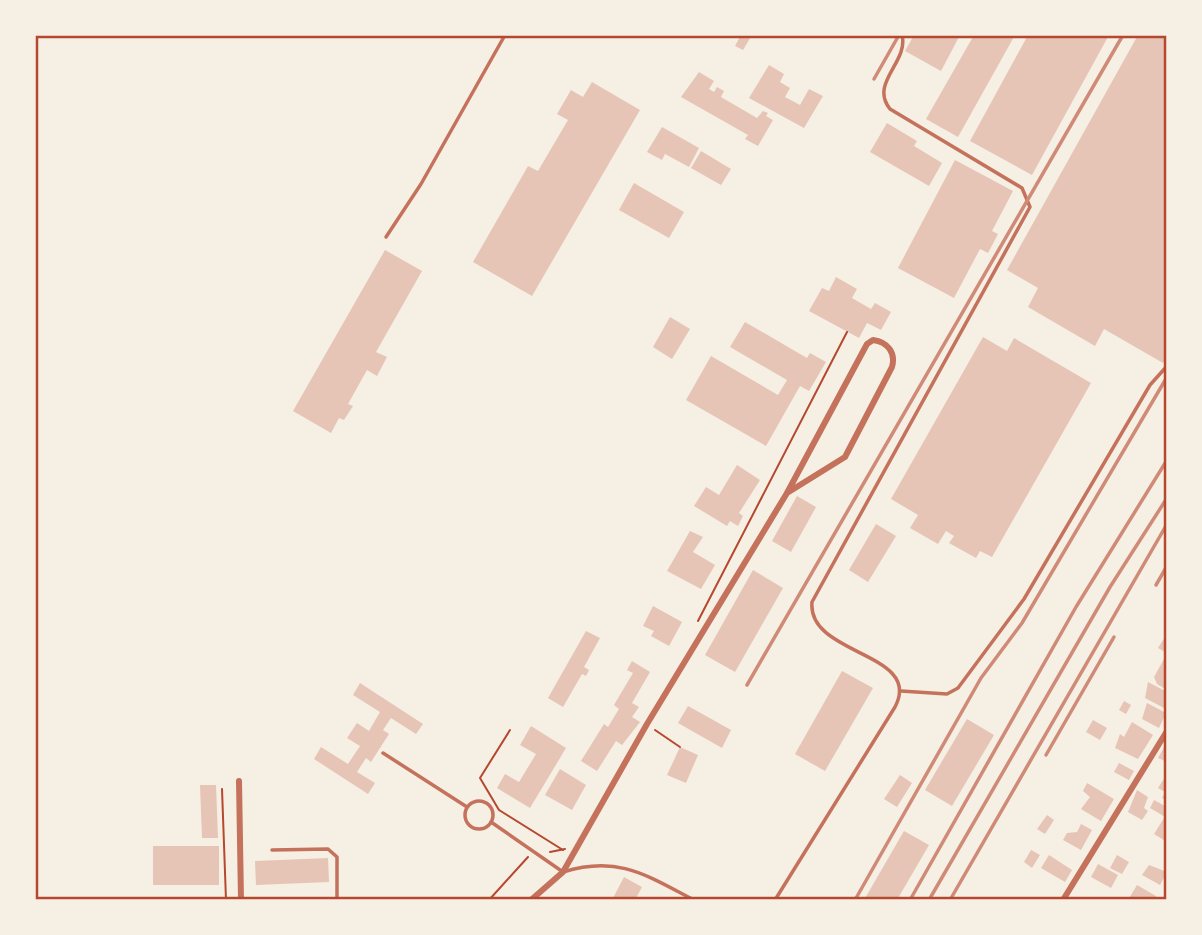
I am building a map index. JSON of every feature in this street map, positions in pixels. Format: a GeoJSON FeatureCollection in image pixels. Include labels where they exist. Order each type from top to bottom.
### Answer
{"type":"FeatureCollection","features":[{"type":"Feature","properties":{"kind":"street"},"geometry":{"type":"LineString","coordinates":[[531,900],[563,872],[647,724],[787,493],[867,344],[873,340],[887,345],[893,355],[892,367],[845,457],[787,493]]}},
{"type":"Feature","properties":{"kind":"street"},"geometry":{"type":"LineString","coordinates":[[1063,900],[1167,732]]}},
{"type":"Feature","properties":{"kind":"street"},"geometry":{"type":"LineString","coordinates":[[239,781],[241,900]]}},
{"type":"Feature","properties":{"kind":"lane"},"geometry":{"type":"LineString","coordinates":[[386,237],[421,184],[505,35]]}},
{"type":"Feature","properties":{"kind":"lane"},"geometry":{"type":"LineString","coordinates":[[775,900],[895,707],[901,691],[899,682],[888,669],[817,626],[812,602],[1030,207],[1022,188],[890,109],[885,103],[883,89],[901,53],[902,35]]}},
{"type":"Feature","properties":{"kind":"lane"},"geometry":{"type":"LineString","coordinates":[[901,691],[947,694],[958,688],[1024,599],[1150,385],[1167,366]]}},
{"type":"Feature","properties":{"kind":"lane"},"geometry":{"type":"LineString","coordinates":[[383,753],[467,807]]}},
{"type":"Feature","properties":{"kind":"lane"},"geometry":{"type":"LineString","coordinates":[[480,801],[488,804],[493,813],[491,822],[483,828],[474,827],[467,821],[467,807],[480,801]]}},
{"type":"Feature","properties":{"kind":"lane"},"geometry":{"type":"LineString","coordinates":[[491,822],[563,872],[588,864],[614,864],[639,871],[694,900]]}},
{"type":"Feature","properties":{"kind":"lane"},"geometry":{"type":"LineString","coordinates":[[272,850],[328,849],[337,857],[337,900]]}},
{"type":"Feature","properties":{"kind":"path"},"geometry":{"type":"LineString","coordinates":[[694,629],[847,332]]}},
{"type":"Feature","properties":{"kind":"path"},"geometry":{"type":"LineString","coordinates":[[647,724],[680,747]]}},
{"type":"Feature","properties":{"kind":"path"},"geometry":{"type":"LineString","coordinates":[[510,730],[480,778],[499,810],[564,850]]}},
{"type":"Feature","properties":{"kind":"path"},"geometry":{"type":"LineString","coordinates":[[222,789],[226,900]]}},
{"type":"Feature","properties":{"kind":"path"},"geometry":{"type":"LineString","coordinates":[[489,900],[529,855],[564,850],[571,840]]}},
{"type":"Feature","properties":{"kind":"building"},"geometry":{"type":"Polygon","coordinates":[[[741,35],[752,35],[743,50],[735,46],[741,35]]]}},
{"type":"Feature","properties":{"kind":"building"},"geometry":{"type":"Polygon","coordinates":[[[914,35],[960,35],[941,71],[905,51],[914,35]]]}},
{"type":"Feature","properties":{"kind":"building"},"geometry":{"type":"Polygon","coordinates":[[[974,35],[1015,35],[958,137],[926,119],[974,35]]]}},
{"type":"Feature","properties":{"kind":"building"},"geometry":{"type":"Polygon","coordinates":[[[1028,35],[1109,35],[1032,175],[970,141],[1028,35]]]}},
{"type":"Feature","properties":{"kind":"building"},"geometry":{"type":"Polygon","coordinates":[[[1138,35],[1167,35],[1167,355],[1163,363],[1104,329],[1095,346],[1028,307],[1038,288],[1007,270],[1138,35]]]}},
{"type":"Feature","properties":{"kind":"building"},"geometry":{"type":"Polygon","coordinates":[[[769,65],[784,74],[780,82],[790,88],[785,97],[800,105],[809,89],[823,96],[804,128],[749,98],[769,65]]]}},
{"type":"Feature","properties":{"kind":"building"},"geometry":{"type":"Polygon","coordinates":[[[699,72],[714,81],[709,89],[714,92],[717,87],[724,91],[721,97],[757,118],[763,111],[768,113],[766,116],[773,120],[758,146],[745,139],[748,135],[681,97],[699,72]]]}},
{"type":"Feature","properties":{"kind":"building"},"geometry":{"type":"Polygon","coordinates":[[[592,82],[640,110],[532,296],[473,262],[528,166],[538,171],[568,120],[557,114],[571,90],[583,97],[592,82]]]}},
{"type":"Feature","properties":{"kind":"building"},"geometry":{"type":"Polygon","coordinates":[[[887,123],[917,141],[914,146],[942,163],[929,186],[870,152],[887,123]]]}},
{"type":"Feature","properties":{"kind":"building"},"geometry":{"type":"Polygon","coordinates":[[[662,127],[699,148],[689,167],[665,154],[662,160],[647,152],[662,127]]]}},
{"type":"Feature","properties":{"kind":"building"},"geometry":{"type":"Polygon","coordinates":[[[701,151],[731,169],[721,185],[691,168],[701,151]]]}},
{"type":"Feature","properties":{"kind":"building"},"geometry":{"type":"Polygon","coordinates":[[[955,160],[1013,191],[992,231],[998,234],[988,253],[980,249],[954,298],[898,268],[955,160]]]}},
{"type":"Feature","properties":{"kind":"building"},"geometry":{"type":"Polygon","coordinates":[[[634,183],[684,212],[669,238],[619,210],[634,183]]]}},
{"type":"Feature","properties":{"kind":"building"},"geometry":{"type":"Polygon","coordinates":[[[385,250],[422,271],[376,352],[387,357],[377,376],[367,370],[348,404],[353,406],[344,420],[339,418],[331,433],[293,411],[385,250]]]}},
{"type":"Feature","properties":{"kind":"building"},"geometry":{"type":"Polygon","coordinates":[[[836,277],[857,289],[852,298],[871,309],[875,303],[891,312],[881,330],[867,323],[859,338],[809,311],[822,288],[829,291],[836,277]]]}},
{"type":"Feature","properties":{"kind":"building"},"geometry":{"type":"Polygon","coordinates":[[[670,317],[690,329],[672,359],[653,347],[670,317]]]}},
{"type":"Feature","properties":{"kind":"building"},"geometry":{"type":"Polygon","coordinates":[[[745,322],[807,358],[810,353],[826,362],[809,391],[800,386],[766,446],[686,400],[711,356],[778,395],[787,380],[730,347],[745,322]]]}},
{"type":"Feature","properties":{"kind":"building"},"geometry":{"type":"Polygon","coordinates":[[[983,337],[1007,351],[1014,338],[1091,383],[992,557],[980,551],[976,558],[949,543],[954,536],[946,531],[938,544],[910,528],[918,515],[891,499],[983,337]]]}},
{"type":"Feature","properties":{"kind":"building"},"geometry":{"type":"Polygon","coordinates":[[[737,465],[760,480],[739,513],[743,516],[738,526],[730,521],[727,526],[694,506],[706,487],[719,495],[737,465]]]}},
{"type":"Feature","properties":{"kind":"building"},"geometry":{"type":"Polygon","coordinates":[[[797,496],[816,507],[791,552],[772,541],[797,496]]]}},
{"type":"Feature","properties":{"kind":"building"},"geometry":{"type":"Polygon","coordinates":[[[876,524],[896,536],[868,582],[849,570],[876,524]]]}},
{"type":"Feature","properties":{"kind":"building"},"geometry":{"type":"Polygon","coordinates":[[[690,531],[703,537],[693,552],[715,565],[701,589],[667,571],[690,531]]]}},
{"type":"Feature","properties":{"kind":"building"},"geometry":{"type":"Polygon","coordinates":[[[753,570],[783,588],[735,672],[705,655],[753,570]]]}},
{"type":"Feature","properties":{"kind":"building"},"geometry":{"type":"Polygon","coordinates":[[[653,606],[682,622],[669,646],[651,636],[654,631],[643,626],[653,606]]]}},
{"type":"Feature","properties":{"kind":"building"},"geometry":{"type":"Polygon","coordinates":[[[586,631],[600,638],[584,667],[589,670],[586,676],[582,674],[563,707],[548,698],[586,631]]]}},
{"type":"Feature","properties":{"kind":"building"},"geometry":{"type":"Polygon","coordinates":[[[1165,637],[1167,638],[1165,652],[1158,648],[1165,637]]]}},
{"type":"Feature","properties":{"kind":"building"},"geometry":{"type":"Polygon","coordinates":[[[1164,659],[1167,661],[1167,690],[1157,684],[1154,677],[1164,659]]]}},
{"type":"Feature","properties":{"kind":"building"},"geometry":{"type":"Polygon","coordinates":[[[632,661],[650,672],[632,703],[639,707],[632,717],[640,722],[622,745],[616,741],[597,771],[581,761],[604,724],[608,727],[619,709],[614,705],[633,673],[627,670],[632,661]]]}},
{"type":"Feature","properties":{"kind":"building"},"geometry":{"type":"Polygon","coordinates":[[[842,671],[873,688],[825,771],[795,754],[842,671]]]}},
{"type":"Feature","properties":{"kind":"building"},"geometry":{"type":"Polygon","coordinates":[[[1148,682],[1167,692],[1164,708],[1145,698],[1148,682]]]}},
{"type":"Feature","properties":{"kind":"building"},"geometry":{"type":"Polygon","coordinates":[[[360,683],[423,724],[416,734],[391,718],[383,730],[389,734],[371,762],[366,758],[357,772],[375,783],[368,794],[314,759],[321,747],[348,764],[360,746],[347,738],[357,723],[369,731],[380,712],[353,695],[360,683]]]}},
{"type":"Feature","properties":{"kind":"building"},"geometry":{"type":"Polygon","coordinates":[[[1124,701],[1131,705],[1126,714],[1119,710],[1124,701]]]}},
{"type":"Feature","properties":{"kind":"building"},"geometry":{"type":"Polygon","coordinates":[[[1147,703],[1166,713],[1159,728],[1142,719],[1147,703]]]}},
{"type":"Feature","properties":{"kind":"building"},"geometry":{"type":"Polygon","coordinates":[[[688,706],[731,730],[722,748],[678,723],[688,706]]]}},
{"type":"Feature","properties":{"kind":"building"},"geometry":{"type":"Polygon","coordinates":[[[967,719],[994,735],[952,806],[925,790],[967,719]]]}},
{"type":"Feature","properties":{"kind":"building"},"geometry":{"type":"Polygon","coordinates":[[[1093,720],[1107,728],[1100,740],[1086,732],[1093,720]]]}},
{"type":"Feature","properties":{"kind":"building"},"geometry":{"type":"Polygon","coordinates":[[[1132,722],[1153,735],[1138,759],[1115,748],[1120,734],[1124,737],[1132,722]]]}},
{"type":"Feature","properties":{"kind":"building"},"geometry":{"type":"Polygon","coordinates":[[[531,726],[566,748],[530,808],[497,788],[505,774],[519,782],[536,754],[520,745],[531,726]]]}},
{"type":"Feature","properties":{"kind":"building"},"geometry":{"type":"Polygon","coordinates":[[[1167,742],[1167,762],[1158,758],[1167,742]]]}},
{"type":"Feature","properties":{"kind":"building"},"geometry":{"type":"Polygon","coordinates":[[[680,747],[698,755],[686,783],[667,775],[680,747]]]}},
{"type":"Feature","properties":{"kind":"building"},"geometry":{"type":"Polygon","coordinates":[[[1119,763],[1134,771],[1129,780],[1114,772],[1119,763]]]}},
{"type":"Feature","properties":{"kind":"building"},"geometry":{"type":"Polygon","coordinates":[[[560,769],[586,785],[572,810],[545,795],[560,769]]]}},
{"type":"Feature","properties":{"kind":"building"},"geometry":{"type":"Polygon","coordinates":[[[1167,774],[1167,801],[1162,798],[1165,792],[1158,788],[1167,774]]]}},
{"type":"Feature","properties":{"kind":"building"},"geometry":{"type":"Polygon","coordinates":[[[900,775],[912,783],[897,807],[884,799],[900,775]]]}},
{"type":"Feature","properties":{"kind":"building"},"geometry":{"type":"Polygon","coordinates":[[[1087,783],[1114,799],[1101,821],[1081,809],[1090,797],[1083,791],[1087,783]]]}},
{"type":"Feature","properties":{"kind":"building"},"geometry":{"type":"Polygon","coordinates":[[[200,785],[216,785],[218,838],[202,838],[200,785]]]}},
{"type":"Feature","properties":{"kind":"building"},"geometry":{"type":"Polygon","coordinates":[[[1137,790],[1148,797],[1144,808],[1148,811],[1142,820],[1128,812],[1137,790]]]}},
{"type":"Feature","properties":{"kind":"building"},"geometry":{"type":"Polygon","coordinates":[[[1154,800],[1165,806],[1167,802],[1167,818],[1150,808],[1154,800]]]}},
{"type":"Feature","properties":{"kind":"building"},"geometry":{"type":"Polygon","coordinates":[[[1047,815],[1054,820],[1045,834],[1037,829],[1047,815]]]}},
{"type":"Feature","properties":{"kind":"building"},"geometry":{"type":"Polygon","coordinates":[[[1164,818],[1167,820],[1167,842],[1154,834],[1164,818]]]}},
{"type":"Feature","properties":{"kind":"building"},"geometry":{"type":"Polygon","coordinates":[[[1081,824],[1092,830],[1081,850],[1063,840],[1067,833],[1077,832],[1081,824]]]}},
{"type":"Feature","properties":{"kind":"building"},"geometry":{"type":"Polygon","coordinates":[[[904,831],[929,845],[897,900],[864,900],[904,831]]]}},
{"type":"Feature","properties":{"kind":"building"},"geometry":{"type":"Polygon","coordinates":[[[153,846],[219,846],[219,885],[153,885],[153,846]]]}},
{"type":"Feature","properties":{"kind":"building"},"geometry":{"type":"Polygon","coordinates":[[[1031,850],[1040,855],[1032,868],[1024,862],[1031,850]]]}},
{"type":"Feature","properties":{"kind":"building"},"geometry":{"type":"Polygon","coordinates":[[[1049,855],[1072,870],[1065,882],[1041,868],[1049,855]]]}},
{"type":"Feature","properties":{"kind":"building"},"geometry":{"type":"Polygon","coordinates":[[[1117,855],[1129,862],[1122,874],[1110,868],[1117,855]]]}},
{"type":"Feature","properties":{"kind":"building"},"geometry":{"type":"Polygon","coordinates":[[[328,858],[329,882],[256,885],[255,861],[328,858]]]}},
{"type":"Feature","properties":{"kind":"building"},"geometry":{"type":"Polygon","coordinates":[[[1098,864],[1118,875],[1111,888],[1091,877],[1098,864]]]}},
{"type":"Feature","properties":{"kind":"building"},"geometry":{"type":"Polygon","coordinates":[[[1149,865],[1167,872],[1160,885],[1142,875],[1149,865]]]}},
{"type":"Feature","properties":{"kind":"building"},"geometry":{"type":"Polygon","coordinates":[[[624,877],[642,887],[635,900],[612,900],[624,877]]]}},
{"type":"Feature","properties":{"kind":"building"},"geometry":{"type":"Polygon","coordinates":[[[1137,885],[1156,896],[1154,900],[1128,900],[1137,885]]]}},
{"type":"Feature","properties":{"kind":"railway"},"geometry":{"type":"LineString","coordinates":[[874,79],[899,35]]}},
{"type":"Feature","properties":{"kind":"railway"},"geometry":{"type":"LineString","coordinates":[[747,685],[1123,35]]}},
{"type":"Feature","properties":{"kind":"railway"},"geometry":{"type":"LineString","coordinates":[[855,900],[981,678],[1022,623],[1167,377]]}},
{"type":"Feature","properties":{"kind":"railway"},"geometry":{"type":"LineString","coordinates":[[910,900],[1076,607],[1167,460]]}},
{"type":"Feature","properties":{"kind":"railway"},"geometry":{"type":"LineString","coordinates":[[929,900],[1110,587],[1167,498]]}},
{"type":"Feature","properties":{"kind":"railway"},"geometry":{"type":"LineString","coordinates":[[950,900],[1167,524]]}},
{"type":"Feature","properties":{"kind":"railway"},"geometry":{"type":"LineString","coordinates":[[1156,585],[1167,566]]}},
{"type":"Feature","properties":{"kind":"railway"},"geometry":{"type":"LineString","coordinates":[[1046,755],[1114,637]]}}]}
